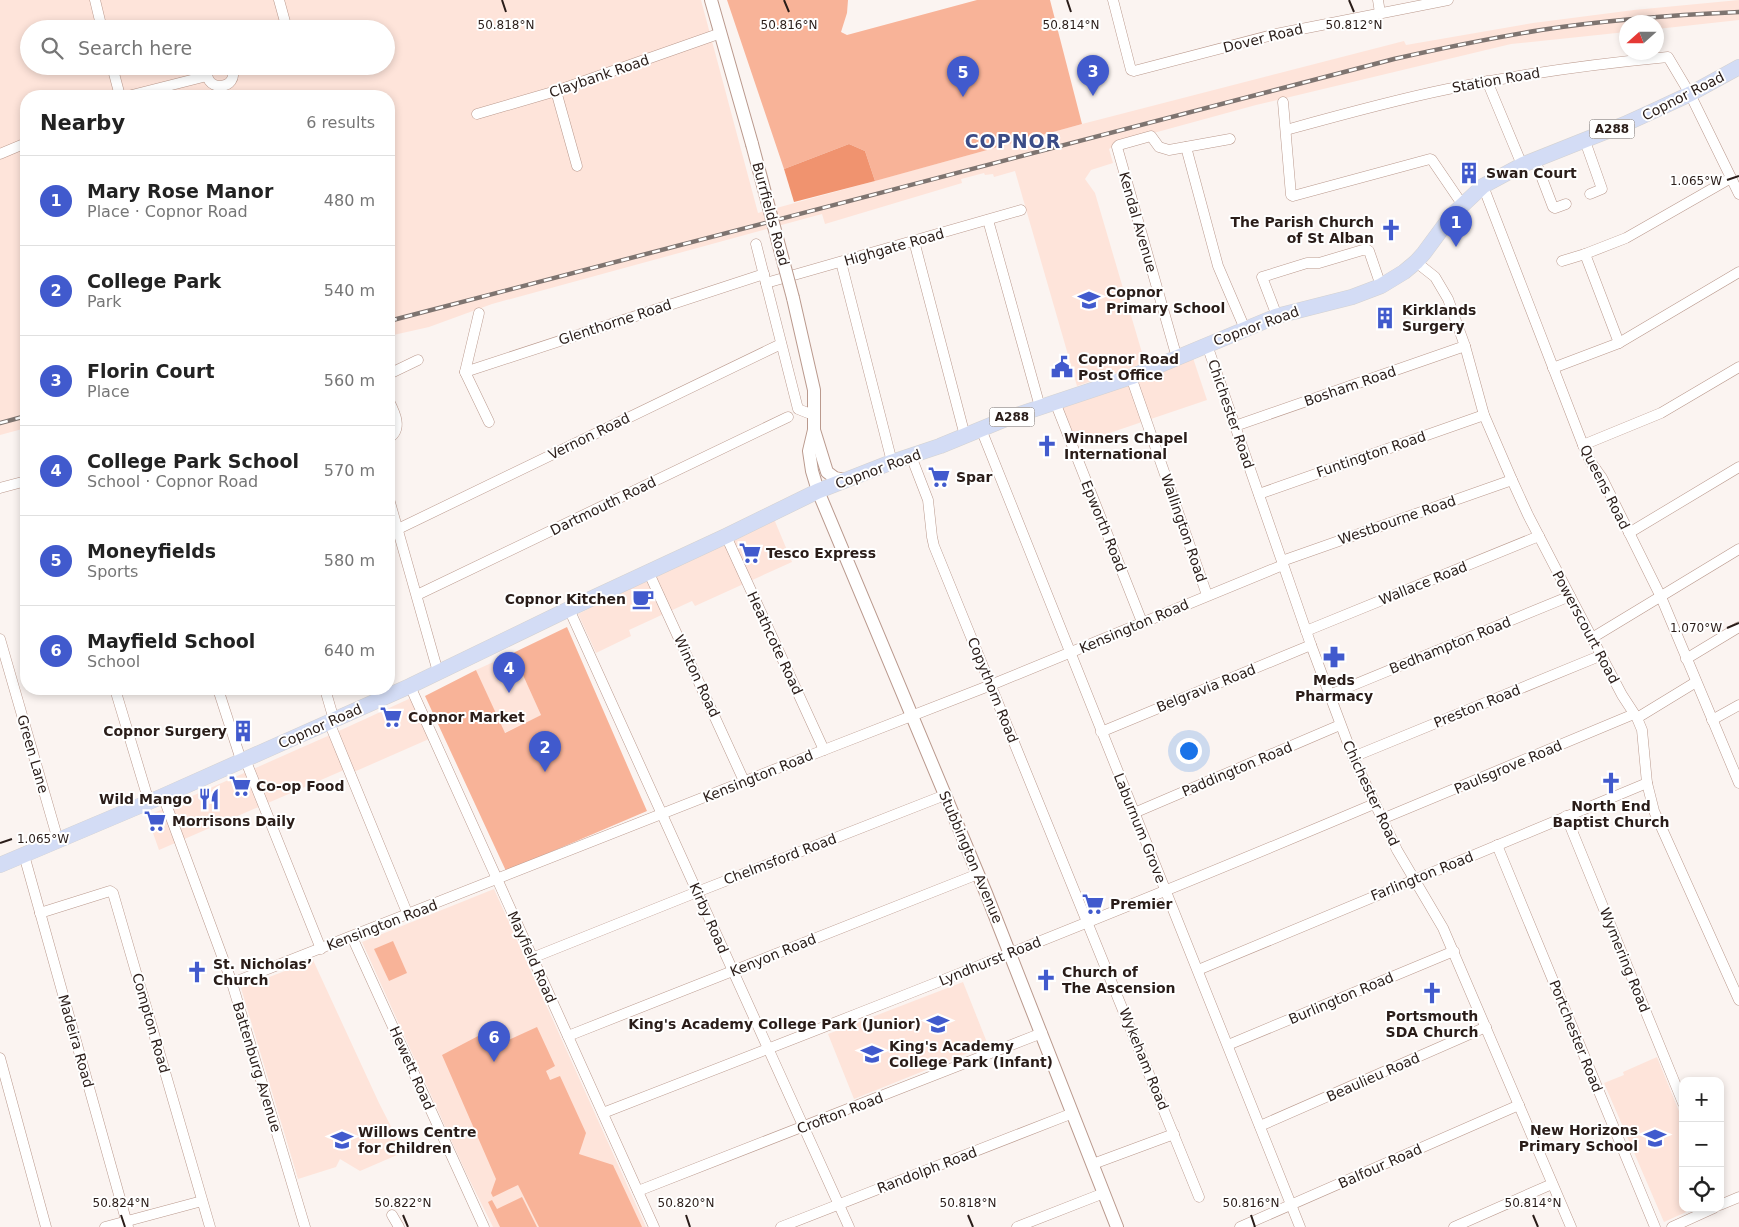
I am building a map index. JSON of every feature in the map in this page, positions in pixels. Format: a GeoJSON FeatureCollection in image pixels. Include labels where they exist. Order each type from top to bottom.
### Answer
{"type":"FeatureCollection","features":[{"type":"Feature","properties":{"kind":"main road","name":"Copnor Road"},"geometry":{"type":"LineString","coordinates":[[395,693],[818,491],[1040,407],[1131,377],[1277,316],[1352,297],[1381,286],[1416,262],[1452,215],[1483,186],[1529,163],[1625,124],[1690,94],[1739,67]]}},
{"type":"Feature","properties":{"kind":"main road","name":"Copnor Road"},"geometry":{"type":"LineString","coordinates":[[0,865],[156,799],[390,695]]}},
{"type":"Feature","properties":{"kind":"street"},"geometry":{"type":"LineString","coordinates":[[95,0],[100,20]]}},
{"type":"Feature","properties":{"kind":"street"},"geometry":{"type":"LineString","coordinates":[[279,0],[284,20]]}},
{"type":"Feature","properties":{"kind":"street","name":"Burrfields Road"},"geometry":{"type":"LineString","coordinates":[[711,0],[752,144],[811,372],[815,413],[814,430],[809,452],[818,491]]}},
{"type":"Feature","properties":{"kind":"street"},"geometry":{"type":"LineString","coordinates":[[1378,0],[1380,13]]}},
{"type":"Feature","properties":{"kind":"street","name":"Dover Road"},"geometry":{"type":"LineString","coordinates":[[1116,1],[1131,70],[1138,71],[1269,36],[1448,0]]}},
{"type":"Feature","properties":{"kind":"street","name":"Claybank Road"},"geometry":{"type":"LineString","coordinates":[[477,114],[556,92],[721,33]]}},
{"type":"Feature","properties":{"kind":"street","name":"Station Road"},"geometry":{"type":"LineString","coordinates":[[1286,130],[1422,94],[1487,81],[1592,65],[1668,57],[1690,94]]}},
{"type":"Feature","properties":{"kind":"street"},"geometry":{"type":"LineString","coordinates":[[114,75],[118,90]]}},
{"type":"Feature","properties":{"kind":"street"},"geometry":{"type":"LineString","coordinates":[[147,90],[195,75]]}},
{"type":"Feature","properties":{"kind":"street"},"geometry":{"type":"LineString","coordinates":[[209,75],[210,82],[222,90]]}},
{"type":"Feature","properties":{"kind":"street"},"geometry":{"type":"LineString","coordinates":[[225,90],[232,79],[232,75]]}},
{"type":"Feature","properties":{"kind":"street"},"geometry":{"type":"LineString","coordinates":[[1487,81],[1553,207],[1566,204]]}},
{"type":"Feature","properties":{"kind":"street"},"geometry":{"type":"LineString","coordinates":[[556,92],[577,166]]}},
{"type":"Feature","properties":{"kind":"street"},"geometry":{"type":"LineString","coordinates":[[1690,94],[1739,194]]}},
{"type":"Feature","properties":{"kind":"street"},"geometry":{"type":"LineString","coordinates":[[1283,102],[1291,195],[1430,159],[1462,204]]}},
{"type":"Feature","properties":{"kind":"street","name":"Kendal Avenue"},"geometry":{"type":"LineString","coordinates":[[1177,358],[1117,150],[1119,145],[1151,136],[1154,142],[1163,149],[1186,147]]}},
{"type":"Feature","properties":{"kind":"street"},"geometry":{"type":"LineString","coordinates":[[1230,139],[1186,147],[1218,266],[1245,329]]}},
{"type":"Feature","properties":{"kind":"street"},"geometry":{"type":"LineString","coordinates":[[1585,141],[1602,189],[1590,194]]}},
{"type":"Feature","properties":{"kind":"street"},"geometry":{"type":"LineString","coordinates":[[0,154],[20,146]]}},
{"type":"Feature","properties":{"kind":"street"},"geometry":{"type":"LineString","coordinates":[[1562,261],[1586,254],[1626,238],[1731,178]]}},
{"type":"Feature","properties":{"kind":"street","name":"Queens Road"},"geometry":{"type":"LineString","coordinates":[[1483,186],[1582,445],[1602,478],[1661,597],[1739,783]]}},
{"type":"Feature","properties":{"kind":"street","name":"Highgate Road"},"geometry":{"type":"LineString","coordinates":[[765,278],[841,262],[1021,210]]}},
{"type":"Feature","properties":{"kind":"street"},"geometry":{"type":"LineString","coordinates":[[988,220],[1040,407]]}},
{"type":"Feature","properties":{"kind":"street"},"geometry":{"type":"LineString","coordinates":[[914,241],[965,436]]}},
{"type":"Feature","properties":{"kind":"street"},"geometry":{"type":"LineString","coordinates":[[756,244],[798,409],[808,413],[815,413]]}},
{"type":"Feature","properties":{"kind":"street"},"geometry":{"type":"LineString","coordinates":[[1277,316],[1262,277],[1307,263],[1319,263],[1366,249],[1369,251],[1381,286]]}},
{"type":"Feature","properties":{"kind":"street"},"geometry":{"type":"LineString","coordinates":[[1586,254],[1618,343]]}},
{"type":"Feature","properties":{"kind":"street"},"geometry":{"type":"LineString","coordinates":[[841,262],[892,462]]}},
{"type":"Feature","properties":{"kind":"street","name":"Powerscourt Road"},"geometry":{"type":"LineString","coordinates":[[1416,262],[1435,277],[1444,291],[1465,346],[1484,415],[1512,480],[1592,638],[1636,716],[1644,743],[1647,782],[1654,811],[1739,1000]]}},
{"type":"Feature","properties":{"kind":"street"},"geometry":{"type":"LineString","coordinates":[[1554,368],[1618,343],[1739,272]]}},
{"type":"Feature","properties":{"kind":"street","name":"Glenthorne Road"},"geometry":{"type":"LineString","coordinates":[[465,372],[765,278]]}},
{"type":"Feature","properties":{"kind":"street"},"geometry":{"type":"LineString","coordinates":[[479,313],[465,372],[490,422]]}},
{"type":"Feature","properties":{"kind":"street","name":"Vernon Road"},"geometry":{"type":"LineString","coordinates":[[398,529],[781,344]]}},
{"type":"Feature","properties":{"kind":"street","name":"Chichester Road"},"geometry":{"type":"LineString","coordinates":[[1207,345],[1306,631],[1353,757],[1374,804],[1414,879],[1444,928],[1571,1227]]}},
{"type":"Feature","properties":{"kind":"street","name":"Bosham Road"},"geometry":{"type":"LineString","coordinates":[[1235,426],[1465,346]]}},
{"type":"Feature","properties":{"kind":"street"},"geometry":{"type":"LineString","coordinates":[[395,371],[418,360]]}},
{"type":"Feature","properties":{"kind":"street"},"geometry":{"type":"LineString","coordinates":[[1582,445],[1661,412],[1739,367]]}},
{"type":"Feature","properties":{"kind":"street","name":"Wallington Road"},"geometry":{"type":"LineString","coordinates":[[1131,377],[1207,595]]}},
{"type":"Feature","properties":{"kind":"street","name":"Epworth Road"},"geometry":{"type":"LineString","coordinates":[[1056,402],[1142,622]]}},
{"type":"Feature","properties":{"kind":"street","name":"Funtington Road"},"geometry":{"type":"LineString","coordinates":[[1259,494],[1484,415]]}},
{"type":"Feature","properties":{"kind":"street"},"geometry":{"type":"LineString","coordinates":[[395,416],[397,425],[395,432]]}},
{"type":"Feature","properties":{"kind":"street","name":"Dartmouth Road"},"geometry":{"type":"LineString","coordinates":[[417,595],[788,418]]}},
{"type":"Feature","properties":{"kind":"street","name":"Laburnum Grove"},"geometry":{"type":"LineString","coordinates":[[980,429],[1300,1227]]}},
{"type":"Feature","properties":{"kind":"street","name":"Burrfields Road"},"geometry":{"type":"LineString","coordinates":[[814,430],[827,472],[834,478],[845,480]]}},
{"type":"Feature","properties":{"kind":"street","name":"Copythorn Road"},"geometry":{"type":"LineString","coordinates":[[911,456],[928,500],[934,546],[1088,922]]}},
{"type":"Feature","properties":{"kind":"street"},"geometry":{"type":"LineString","coordinates":[[1629,533],[1739,467]]}},
{"type":"Feature","properties":{"kind":"street","name":"Westbourne Road"},"geometry":{"type":"LineString","coordinates":[[1283,563],[1512,480]]}},
{"type":"Feature","properties":{"kind":"street"},"geometry":{"type":"LineString","coordinates":[[0,488],[20,483]]}},
{"type":"Feature","properties":{"kind":"street","name":"Stubbington Avenue"},"geometry":{"type":"LineString","coordinates":[[818,491],[1011,953],[1117,1227]]}},
{"type":"Feature","properties":{"kind":"street"},"geometry":{"type":"LineString","coordinates":[[395,519],[438,672]]}},
{"type":"Feature","properties":{"kind":"street","name":"Heathcote Road"},"geometry":{"type":"LineString","coordinates":[[726,536],[824,750]]}},
{"type":"Feature","properties":{"kind":"street","name":"Wallace Road"},"geometry":{"type":"LineString","coordinates":[[1306,631],[1539,536]]}},
{"type":"Feature","properties":{"kind":"street"},"geometry":{"type":"LineString","coordinates":[[1592,638],[1739,549]]}},
{"type":"Feature","properties":{"kind":"street","name":"Kensington Road"},"geometry":{"type":"LineString","coordinates":[[232,983],[912,717],[1283,563]]}},
{"type":"Feature","properties":{"kind":"street","name":"Winton Road"},"geometry":{"type":"LineString","coordinates":[[648,571],[744,782]]}},
{"type":"Feature","properties":{"kind":"street","name":"Bedhampton Road"},"geometry":{"type":"LineString","coordinates":[[1329,695],[1570,596]]}},
{"type":"Feature","properties":{"kind":"street","name":"Kirby Road"},"geometry":{"type":"LineString","coordinates":[[569,609],[849,1227]]}},
{"type":"Feature","properties":{"kind":"street"},"geometry":{"type":"LineString","coordinates":[[1686,659],[1739,627]]}},
{"type":"Feature","properties":{"kind":"street","name":"Green Lane"},"geometry":{"type":"LineString","coordinates":[[0,638],[58,840]]}},
{"type":"Feature","properties":{"kind":"street","name":"Belgravia Road"},"geometry":{"type":"LineString","coordinates":[[1101,732],[1311,645]]}},
{"type":"Feature","properties":{"kind":"street","name":"Preston Road"},"geometry":{"type":"LineString","coordinates":[[1353,757],[1602,655]]}},
{"type":"Feature","properties":{"kind":"street","name":"Paulsgrove Road"},"geometry":{"type":"LineString","coordinates":[[1382,819],[1636,716],[1696,682]]}},
{"type":"Feature","properties":{"kind":"street","name":"Mayfield Road"},"geometry":{"type":"LineString","coordinates":[[410,686],[654,1227]]}},
{"type":"Feature","properties":{"kind":"street","name":"Battenburg Avenue"},"geometry":{"type":"LineString","coordinates":[[117,695],[156,799],[232,983],[305,1227]]}},
{"type":"Feature","properties":{"kind":"street"},"geometry":{"type":"LineString","coordinates":[[220,695],[243,760],[320,949]]}},
{"type":"Feature","properties":{"kind":"street"},"geometry":{"type":"LineString","coordinates":[[326,695],[332,721],[408,915]]}},
{"type":"Feature","properties":{"kind":"street"},"geometry":{"type":"LineString","coordinates":[[1712,720],[1739,705]]}},
{"type":"Feature","properties":{"kind":"street","name":"Paddington Road"},"geometry":{"type":"LineString","coordinates":[[1134,812],[1340,725]]}},
{"type":"Feature","properties":{"kind":"street","name":"Farlington Road"},"geometry":{"type":"LineString","coordinates":[[1198,970],[1647,782]]}},
{"type":"Feature","properties":{"kind":"street","name":"Chelmsford Road"},"geometry":{"type":"LineString","coordinates":[[532,958],[944,795]]}},
{"type":"Feature","properties":{"kind":"street","name":"Lyndhurst Road"},"geometry":{"type":"LineString","coordinates":[[603,1113],[1011,953],[1374,804]]}},
{"type":"Feature","properties":{"kind":"street","name":"Wymering Road"},"geometry":{"type":"LineString","coordinates":[[1566,816],[1679,1093]]}},
{"type":"Feature","properties":{"kind":"street","name":"Portchester Road"},"geometry":{"type":"LineString","coordinates":[[1497,846],[1655,1227]]}},
{"type":"Feature","properties":{"kind":"street","name":"Madeira Road"},"geometry":{"type":"LineString","coordinates":[[24,855],[127,1224]]}},
{"type":"Feature","properties":{"kind":"street","name":"Kenyon Road"},"geometry":{"type":"LineString","coordinates":[[568,1036],[978,874]]}},
{"type":"Feature","properties":{"kind":"street","name":"Compton Road"},"geometry":{"type":"LineString","coordinates":[[40,913],[110,891],[113,893],[210,1227]]}},
{"type":"Feature","properties":{"kind":"street","name":"Wykeham Road"},"geometry":{"type":"LineString","coordinates":[[1088,922],[1199,1197]]}},
{"type":"Feature","properties":{"kind":"street","name":"Hewett Road"},"geometry":{"type":"LineString","coordinates":[[352,937],[484,1227]]}},
{"type":"Feature","properties":{"kind":"street","name":"Burlington Road"},"geometry":{"type":"LineString","coordinates":[[1228,1045],[1454,951]]}},
{"type":"Feature","properties":{"kind":"street","name":"Beaulieu Road"},"geometry":{"type":"LineString","coordinates":[[1260,1126],[1486,1027]]}},
{"type":"Feature","properties":{"kind":"street","name":"Crofton Road"},"geometry":{"type":"LineString","coordinates":[[638,1191],[1042,1033]]}},
{"type":"Feature","properties":{"kind":"street"},"geometry":{"type":"LineString","coordinates":[[0,1058],[46,1227]]}},
{"type":"Feature","properties":{"kind":"street","name":"Balfour Road"},"geometry":{"type":"LineString","coordinates":[[1240,1227],[1519,1106]]}},
{"type":"Feature","properties":{"kind":"street","name":"Randolph Road"},"geometry":{"type":"LineString","coordinates":[[781,1227],[1073,1113]]}},
{"type":"Feature","properties":{"kind":"street"},"geometry":{"type":"LineString","coordinates":[[1093,1164],[1174,1134]]}},
{"type":"Feature","properties":{"kind":"street"},"geometry":{"type":"LineString","coordinates":[[1454,1227],[1552,1184]]}},
{"type":"Feature","properties":{"kind":"street"},"geometry":{"type":"LineString","coordinates":[[1017,1227],[1104,1193]]}},
{"type":"Feature","properties":{"kind":"street"},"geometry":{"type":"LineString","coordinates":[[1724,1202],[1739,1197]]}},
{"type":"Feature","properties":{"kind":"street"},"geometry":{"type":"LineString","coordinates":[[105,1227],[127,1224],[202,1201]]}},
{"type":"Feature","properties":{"kind":"street"},"geometry":{"type":"LineString","coordinates":[[1672,1227],[1702,1212]]}},
{"type":"Feature","properties":{"kind":"street"},"geometry":{"type":"LineString","coordinates":[[392,1215],[399,1227]]}},
{"type":"Feature","properties":{"kind":"shaded area"},"geometry":{"type":"Polygon","coordinates":[[[0,0],[701,0],[758,213],[1082,124],[1404,41],[1406,45],[1533,23],[1634,10],[1739,0],[1739,20],[1664,28],[1664,15],[1619,15],[1619,33],[1511,44],[1256,105],[1117,143],[1109,149],[1113,163],[1091,170],[1085,179],[1095,193],[1145,363],[1077,386],[1015,171],[994,177],[993,174],[985,175],[984,173],[961,179],[962,183],[825,224],[822,214],[492,304],[429,327],[395,335],[395,90],[20,90],[20,430],[0,435],[0,0]]]}},
{"type":"Feature","properties":{"kind":"shaded area"},"geometry":{"type":"Polygon","coordinates":[[[727,0],[848,0],[847,13],[841,32],[847,35],[977,0],[1050,0],[1082,124],[875,181],[865,151],[849,144],[784,169],[727,0]]]}},
{"type":"Feature","properties":{"kind":"shaded area"},"geometry":{"type":"Polygon","coordinates":[[[849,144],[865,151],[875,181],[794,202],[784,169],[849,144]]]}},
{"type":"Feature","properties":{"kind":"shaded area"},"geometry":{"type":"Polygon","coordinates":[[[1193,358],[1207,400],[1077,444],[1062,406],[1193,358]]]}},
{"type":"Feature","properties":{"kind":"shaded area"},"geometry":{"type":"Polygon","coordinates":[[[774,519],[792,562],[695,606],[692,601],[629,630],[631,636],[596,653],[578,614],[774,519]]]}},
{"type":"Feature","properties":{"kind":"shaded area"},"geometry":{"type":"Polygon","coordinates":[[[567,627],[647,811],[506,871],[425,696],[476,670],[505,733],[541,715],[513,653],[567,627]]]}},
{"type":"Feature","properties":{"kind":"shaded area"},"geometry":{"type":"Polygon","coordinates":[[[513,653],[541,715],[504,733],[476,670],[513,653]]]}},
{"type":"Feature","properties":{"kind":"shaded area"},"geometry":{"type":"Polygon","coordinates":[[[411,698],[429,739],[347,775],[344,770],[159,850],[147,816],[411,698]]]}},
{"type":"Feature","properties":{"kind":"shaded area"},"geometry":{"type":"Polygon","coordinates":[[[494,889],[646,1227],[493,1227],[467,1175],[362,942],[494,889]]]}},
{"type":"Feature","properties":{"kind":"shaded area"},"geometry":{"type":"Polygon","coordinates":[[[393,941],[407,973],[389,981],[374,949],[393,941]]]}},
{"type":"Feature","properties":{"kind":"shaded area"},"geometry":{"type":"Polygon","coordinates":[[[313,960],[379,1103],[404,1152],[360,1171],[340,1159],[336,1167],[298,1179],[241,988],[313,960]]]}},
{"type":"Feature","properties":{"kind":"shaded area"},"geometry":{"type":"Polygon","coordinates":[[[963,982],[988,1045],[854,1099],[828,1034],[963,982]]]}},
{"type":"Feature","properties":{"kind":"shaded area"},"geometry":{"type":"Polygon","coordinates":[[[537,1027],[555,1066],[546,1071],[550,1080],[560,1076],[586,1133],[579,1154],[613,1165],[642,1227],[539,1227],[518,1185],[493,1197],[491,1193],[496,1179],[442,1055],[482,1034],[489,1049],[537,1027]]]}},
{"type":"Feature","properties":{"kind":"shaded area","name":"New Horizons Primary School"},"geometry":{"type":"Polygon","coordinates":[[[1657,1057],[1679,1111],[1679,1212],[1686,1212],[1664,1222],[1604,1083],[1624,1075],[1623,1072],[1657,1057]]]}},
{"type":"Feature","properties":{"kind":"shaded area"},"geometry":{"type":"Polygon","coordinates":[[[522,1197],[537,1227],[500,1227],[488,1202],[492,1200],[497,1209],[522,1197]]]}},
{"type":"Feature","properties":{"kind":"railway"},"geometry":{"type":"LineString","coordinates":[[395,319],[1394,59],[1565,26],[1640,18],[1739,12]]}},
{"type":"Feature","properties":{"kind":"railway"},"geometry":{"type":"LineString","coordinates":[[0,423],[20,418]]}},
{"type":"Feature","properties":{"kind":"place","name":"Florin Court"},"geometry":{"type":"Point","coordinates":[1093,96]}},
{"type":"Feature","properties":{"kind":"place","name":"Moneyfields"},"geometry":{"type":"Point","coordinates":[963,97]}},
{"type":"Feature","properties":{"kind":"place","name":"Swan Court"},"geometry":{"type":"Point","coordinates":[1469,173]}},
{"type":"Feature","properties":{"kind":"place","name":"The Parish Church of St Alban"},"geometry":{"type":"Point","coordinates":[1391,230]}},
{"type":"Feature","properties":{"kind":"place","name":"Mary Rose Manor"},"geometry":{"type":"Point","coordinates":[1456,247]}},
{"type":"Feature","properties":{"kind":"place","name":"Copnor Primary School"},"geometry":{"type":"Point","coordinates":[1089,300]}},
{"type":"Feature","properties":{"kind":"place","name":"Kirklands Surgery"},"geometry":{"type":"Point","coordinates":[1385,318]}},
{"type":"Feature","properties":{"kind":"place","name":"Copnor Road Post Office"},"geometry":{"type":"Point","coordinates":[1062,367]}},
{"type":"Feature","properties":{"kind":"place","name":"Winners Chapel International"},"geometry":{"type":"Point","coordinates":[1047,446]}},
{"type":"Feature","properties":{"kind":"place","name":"Spar"},"geometry":{"type":"Point","coordinates":[939,477]}},
{"type":"Feature","properties":{"kind":"place","name":"Tesco Express"},"geometry":{"type":"Point","coordinates":[750,553]}},
{"type":"Feature","properties":{"kind":"place","name":"Copnor Kitchen"},"geometry":{"type":"Point","coordinates":[643,599]}},
{"type":"Feature","properties":{"kind":"place","name":"Meds Pharmacy"},"geometry":{"type":"Point","coordinates":[1334,657]}},
{"type":"Feature","properties":{"kind":"place","name":"College Park School"},"geometry":{"type":"Point","coordinates":[509,693]}},
{"type":"Feature","properties":{"kind":"place","name":"Copnor Market"},"geometry":{"type":"Point","coordinates":[391,717]}},
{"type":"Feature","properties":{"kind":"place","name":"Copnor Surgery"},"geometry":{"type":"Point","coordinates":[243,731]}},
{"type":"Feature","properties":{"kind":"place","name":"College Park"},"geometry":{"type":"Point","coordinates":[545,772]}},
{"type":"Feature","properties":{"kind":"place","name":"North End Baptist Church"},"geometry":{"type":"Point","coordinates":[1611,783]}},
{"type":"Feature","properties":{"kind":"place","name":"Co-op Food"},"geometry":{"type":"Point","coordinates":[240,786]}},
{"type":"Feature","properties":{"kind":"place","name":"Wild Mango"},"geometry":{"type":"Point","coordinates":[209,799]}},
{"type":"Feature","properties":{"kind":"place","name":"Morrisons Daily"},"geometry":{"type":"Point","coordinates":[155,821]}},
{"type":"Feature","properties":{"kind":"place","name":"Premier"},"geometry":{"type":"Point","coordinates":[1093,904]}},
{"type":"Feature","properties":{"kind":"place","name":"St. Nicholas’ Church"},"geometry":{"type":"Point","coordinates":[197,972]}},
{"type":"Feature","properties":{"kind":"place","name":"Church of The Ascension"},"geometry":{"type":"Point","coordinates":[1046,980]}},
{"type":"Feature","properties":{"kind":"place","name":"Portsmouth SDA Church"},"geometry":{"type":"Point","coordinates":[1432,993]}},
{"type":"Feature","properties":{"kind":"place","name":"King's Academy College Park (Junior)"},"geometry":{"type":"Point","coordinates":[938,1024]}},
{"type":"Feature","properties":{"kind":"place","name":"King's Academy College Park (Infant)"},"geometry":{"type":"Point","coordinates":[872,1054]}},
{"type":"Feature","properties":{"kind":"place","name":"Mayfield School"},"geometry":{"type":"Point","coordinates":[494,1062]}},
{"type":"Feature","properties":{"kind":"place","name":"New Horizons Primary School"},"geometry":{"type":"Point","coordinates":[1655,1138]}},
{"type":"Feature","properties":{"kind":"place","name":"Willows Centre for Children"},"geometry":{"type":"Point","coordinates":[342,1140]}},
{"type":"Feature","properties":{"kind":"district","name":"COPNOR"},"geometry":{"type":"Point","coordinates":[1013,141]}}]}
